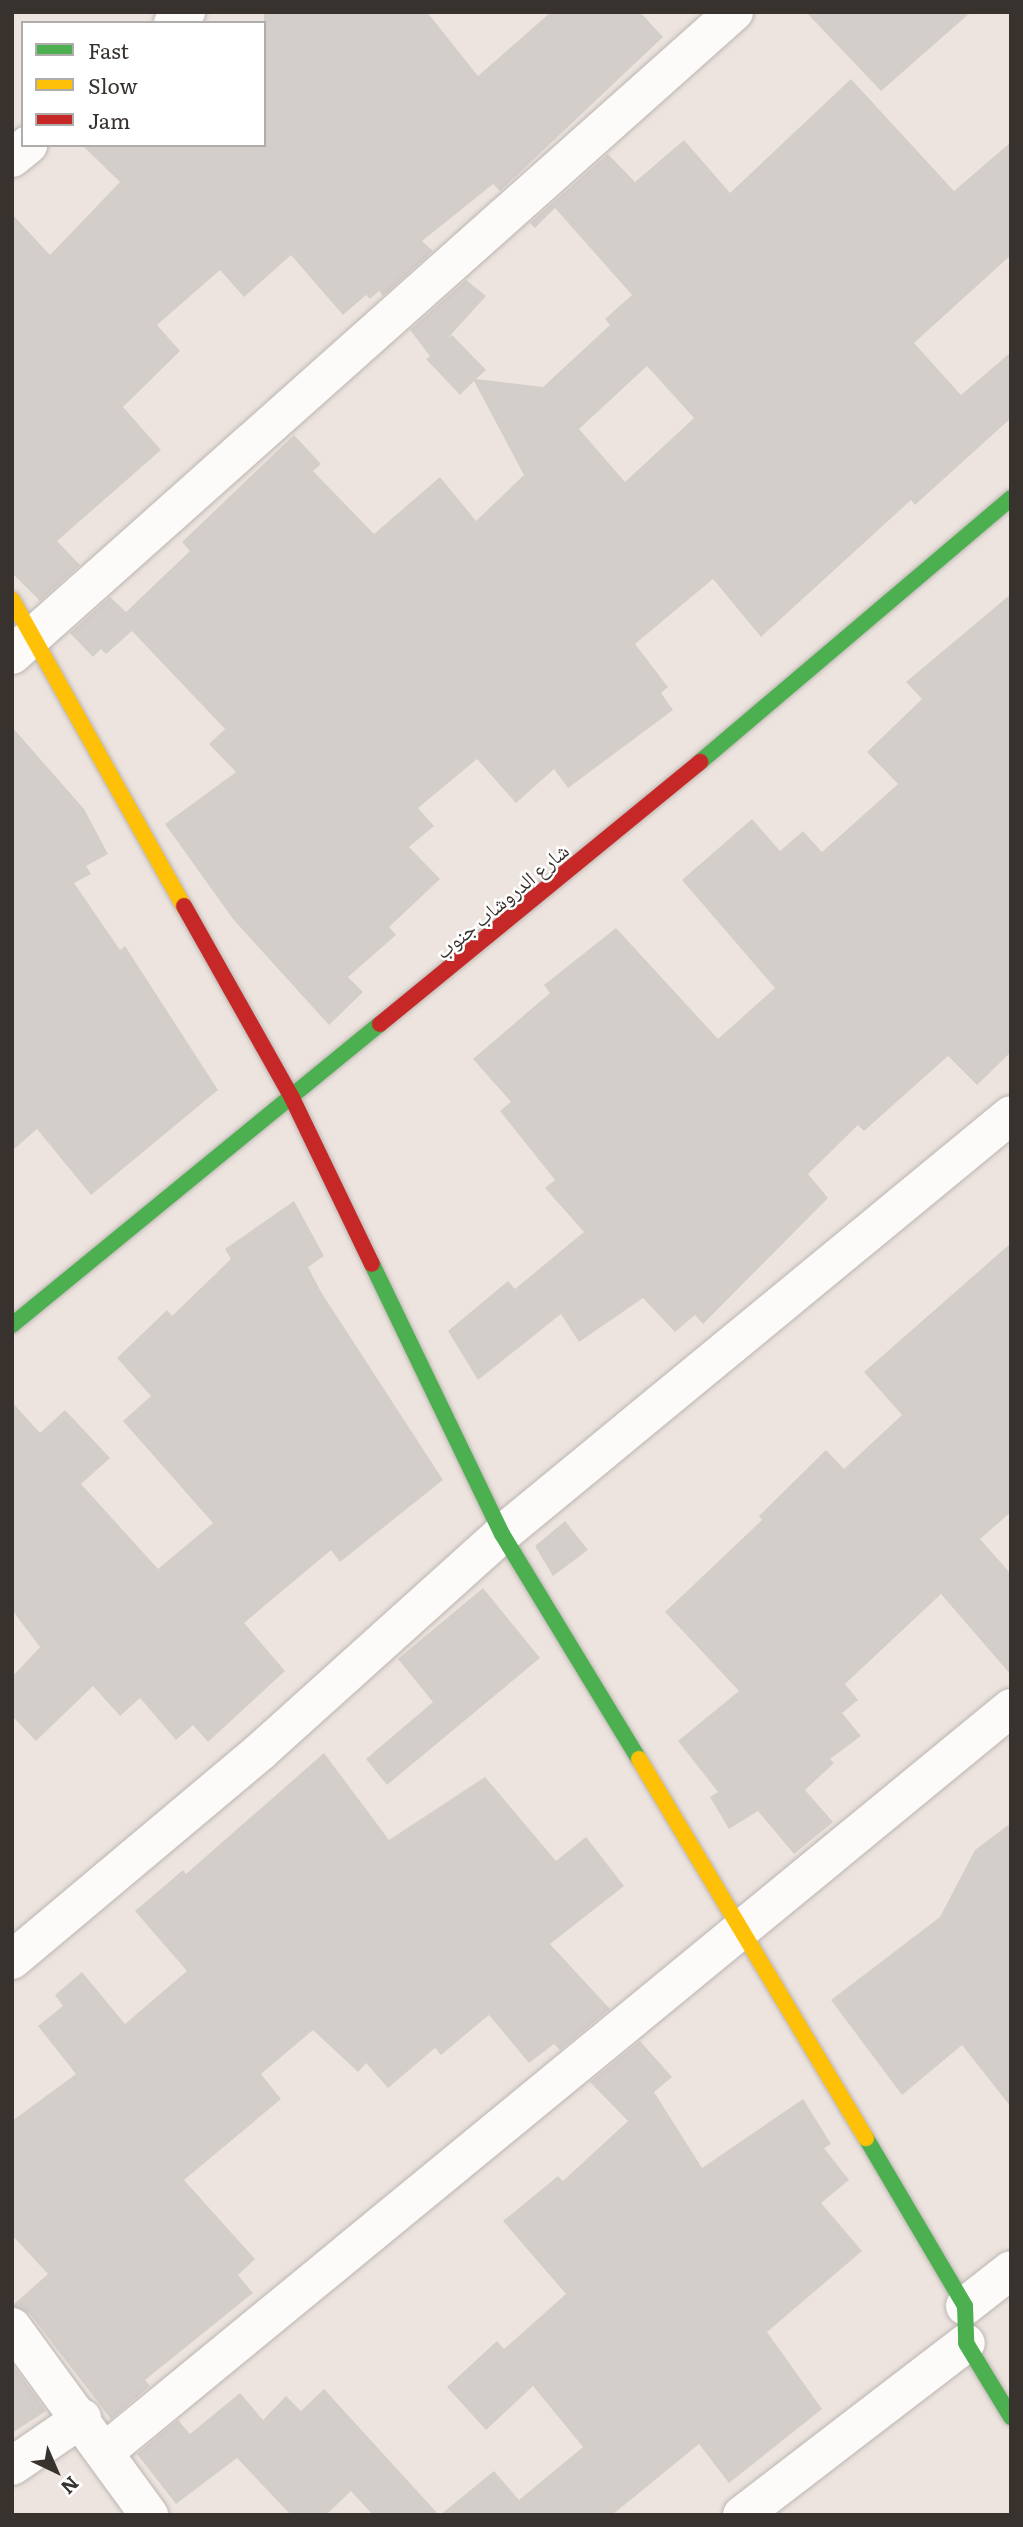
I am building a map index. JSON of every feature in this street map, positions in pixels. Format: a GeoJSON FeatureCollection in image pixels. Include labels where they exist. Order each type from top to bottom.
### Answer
{"type":"FeatureCollection","features":[{"type":"Feature","properties":{"kind":"street"},"geometry":{"type":"LineString","coordinates":[[23,646],[734,12]]}},
{"type":"Feature","properties":{"kind":"street"},"geometry":{"type":"LineString","coordinates":[[12,159],[26,147]]}},
{"type":"Feature","properties":{"kind":"street","name":"شارع الدروشاب جنوب"},"geometry":{"type":"LineString","coordinates":[[12,1325],[784,694],[1011,498]]}},
{"type":"Feature","properties":{"kind":"street"},"geometry":{"type":"LineString","coordinates":[[12,600],[23,646],[292,1098],[502,1534],[743,1928],[965,2325],[1011,2417]]}},
{"type":"Feature","properties":{"kind":"street"},"geometry":{"type":"LineString","coordinates":[[12,1960],[261,1751],[502,1534],[1011,1115]]}},
{"type":"Feature","properties":{"kind":"street"},"geometry":{"type":"LineString","coordinates":[[106,2451],[1011,1709]]}},
{"type":"Feature","properties":{"kind":"street"},"geometry":{"type":"LineString","coordinates":[[741,2515],[965,2325],[1011,2270]]}},
{"type":"Feature","properties":{"kind":"street"},"geometry":{"type":"LineString","coordinates":[[12,2327],[82,2418],[149,2515]]}},
{"type":"Feature","properties":{"kind":"street"},"geometry":{"type":"LineString","coordinates":[[12,2466],[82,2418]]}},
{"type":"Feature","properties":{"kind":"building"},"geometry":{"type":"Polygon","coordinates":[[[264,12],[427,12],[478,76],[551,12],[640,12],[663,37],[500,191],[493,184],[422,241],[433,251],[383,296],[379,291],[370,299],[366,295],[343,315],[291,255],[244,297],[220,270],[157,325],[180,351],[123,407],[161,450],[57,541],[80,565],[40,601],[12,573],[12,214],[50,255],[120,182],[84,147],[266,147],[264,12]]]}},
{"type":"Feature","properties":{"kind":"building"},"geometry":{"type":"Polygon","coordinates":[[[806,12],[971,12],[881,91],[806,12]]]}},
{"type":"Feature","properties":{"kind":"building"},"geometry":{"type":"Polygon","coordinates":[[[851,79],[954,191],[1011,142],[1011,255],[914,343],[961,395],[1011,352],[1011,418],[915,505],[911,500],[761,637],[713,579],[635,644],[668,687],[661,693],[673,710],[568,788],[554,769],[516,803],[477,759],[418,808],[434,826],[409,847],[440,879],[389,927],[396,935],[348,977],[363,992],[329,1025],[233,919],[165,824],[236,772],[209,744],[225,729],[132,631],[106,654],[101,649],[93,657],[70,633],[110,597],[126,612],[190,551],[182,542],[294,435],[321,464],[313,471],[374,534],[440,477],[476,521],[524,475],[474,381],[460,395],[426,359],[430,356],[410,330],[466,280],[486,296],[448,338],[452,335],[486,370],[476,379],[543,387],[610,325],[605,319],[632,295],[555,208],[535,228],[530,223],[608,154],[635,182],[684,140],[730,193],[851,79]],[[647,366],[579,429],[625,482],[694,418],[647,366]]]}},
{"type":"Feature","properties":{"kind":"building"},"geometry":{"type":"Polygon","coordinates":[[[1011,594],[1011,1052],[977,1085],[948,1056],[864,1131],[858,1125],[808,1174],[828,1198],[703,1324],[695,1315],[675,1332],[643,1298],[579,1342],[561,1314],[478,1380],[448,1331],[508,1281],[515,1289],[584,1232],[545,1188],[555,1180],[500,1111],[511,1102],[473,1059],[550,993],[544,985],[616,928],[718,1039],[775,988],[682,880],[752,819],[780,851],[803,831],[822,852],[898,784],[867,752],[922,699],[906,682],[1011,594]]]}},
{"type":"Feature","properties":{"kind":"building"},"geometry":{"type":"Polygon","coordinates":[[[12,727],[84,809],[108,854],[86,866],[91,874],[74,883],[120,950],[125,946],[218,1090],[91,1195],[37,1129],[12,1151],[12,727]]]}},
{"type":"Feature","properties":{"kind":"building"},"geometry":{"type":"Polygon","coordinates":[[[294,1201],[324,1256],[308,1267],[321,1292],[443,1480],[340,1562],[331,1550],[244,1623],[285,1671],[208,1742],[193,1725],[176,1740],[140,1698],[120,1716],[93,1686],[36,1741],[12,1716],[12,1677],[40,1647],[12,1610],[12,1402],[40,1433],[65,1410],[110,1458],[81,1484],[158,1569],[213,1523],[123,1421],[151,1396],[117,1358],[167,1310],[172,1316],[231,1259],[225,1249],[294,1201]]]}},
{"type":"Feature","properties":{"kind":"building"},"geometry":{"type":"Polygon","coordinates":[[[1011,1243],[1011,1512],[980,1539],[1011,1574],[1011,1675],[941,1594],[845,1684],[858,1700],[842,1713],[861,1736],[830,1759],[834,1763],[805,1790],[833,1822],[794,1854],[758,1811],[729,1829],[710,1797],[718,1792],[678,1741],[739,1691],[665,1612],[762,1520],[759,1516],[826,1450],[844,1469],[902,1415],[864,1372],[1011,1243]]]}},
{"type":"Feature","properties":{"kind":"building"},"geometry":{"type":"Polygon","coordinates":[[[565,1521],[588,1550],[553,1576],[535,1546],[565,1521]]]}},
{"type":"Feature","properties":{"kind":"building"},"geometry":{"type":"Polygon","coordinates":[[[483,1588],[540,1658],[387,1785],[366,1759],[433,1702],[398,1659],[483,1588]]]}},
{"type":"Feature","properties":{"kind":"building"},"geometry":{"type":"Polygon","coordinates":[[[324,1753],[389,1840],[485,1777],[556,1861],[586,1837],[624,1886],[550,1944],[610,2009],[560,2050],[554,2044],[529,2063],[489,2015],[441,2055],[435,2048],[388,2088],[366,2063],[358,2072],[313,2030],[261,2074],[281,2099],[184,2180],[255,2259],[238,2275],[253,2293],[145,2380],[150,2386],[111,2419],[30,2314],[12,2306],[48,2274],[12,2235],[12,2121],[76,2074],[38,2026],[63,2006],[55,1995],[82,1972],[125,2024],[187,1971],[135,1911],[183,1870],[186,1874],[324,1753]]]}},
{"type":"Feature","properties":{"kind":"building"},"geometry":{"type":"Polygon","coordinates":[[[1011,1823],[1011,2107],[962,2045],[902,2095],[831,2000],[940,1917],[975,1850],[1011,1823]]]}},
{"type":"Feature","properties":{"kind":"building"},"geometry":{"type":"Polygon","coordinates":[[[640,2041],[672,2077],[654,2092],[702,2168],[803,2099],[831,2144],[824,2148],[849,2180],[821,2203],[862,2251],[767,2332],[822,2409],[729,2483],[699,2444],[612,2515],[440,2515],[494,2471],[519,2500],[583,2447],[533,2386],[486,2430],[447,2387],[497,2341],[504,2349],[566,2294],[503,2221],[558,2176],[563,2181],[628,2121],[590,2082],[640,2041]]]}},
{"type":"Feature","properties":{"kind":"building"},"geometry":{"type":"Polygon","coordinates":[[[12,2364],[46,2411],[12,2433],[12,2364]]]}},
{"type":"Feature","properties":{"kind":"building"},"geometry":{"type":"Polygon","coordinates":[[[324,2389],[439,2515],[373,2515],[351,2491],[326,2515],[291,2515],[237,2458],[176,2504],[137,2454],[178,2420],[190,2434],[240,2393],[263,2420],[286,2396],[301,2411],[324,2389]]]}},
{"type":"Feature","properties":{"kind":"traffic: fast"},"geometry":{"type":"LineString","coordinates":[[700,762],[1011,498]]}},
{"type":"Feature","properties":{"kind":"traffic: fast"},"geometry":{"type":"LineString","coordinates":[[12,1325],[380,1024]]}},
{"type":"Feature","properties":{"kind":"traffic: fast"},"geometry":{"type":"LineString","coordinates":[[372,1264],[502,1534],[639,1759]]}},
{"type":"Feature","properties":{"kind":"traffic: fast"},"geometry":{"type":"LineString","coordinates":[[866,2138],[965,2306],[966,2343],[1011,2417]]}},
{"type":"Feature","properties":{"kind":"traffic: slow"},"geometry":{"type":"LineString","coordinates":[[12,600],[184,906]]}},
{"type":"Feature","properties":{"kind":"traffic: slow"},"geometry":{"type":"LineString","coordinates":[[639,1759],[866,2138]]}},
{"type":"Feature","properties":{"kind":"traffic: jam"},"geometry":{"type":"LineString","coordinates":[[380,1024],[700,762]]}},
{"type":"Feature","properties":{"kind":"traffic: jam"},"geometry":{"type":"LineString","coordinates":[[184,906],[292,1098],[372,1264]]}}]}
